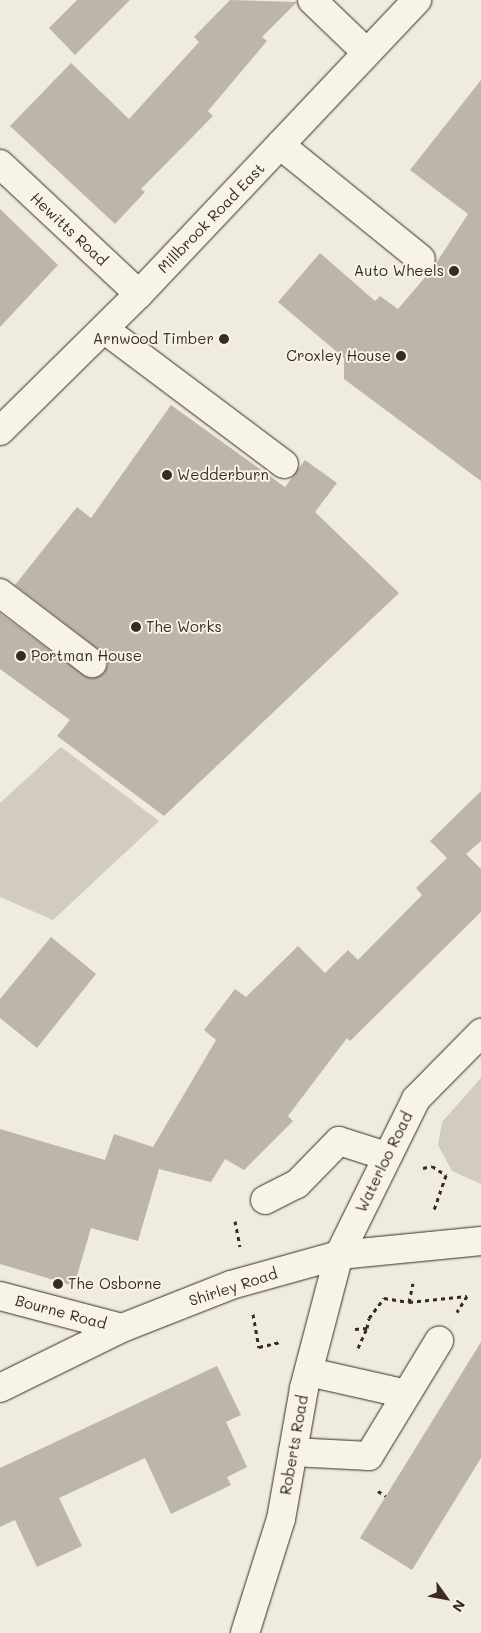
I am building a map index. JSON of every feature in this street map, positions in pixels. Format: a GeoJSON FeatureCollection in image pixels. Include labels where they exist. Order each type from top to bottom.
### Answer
{"type":"FeatureCollection","features":[{"type":"Feature","properties":{"kind":"street"},"geometry":{"type":"LineString","coordinates":[[312,0],[367,53]]}},
{"type":"Feature","properties":{"kind":"street","name":"Millbrook Road East"},"geometry":{"type":"LineString","coordinates":[[0,431],[139,294],[417,0]]}},
{"type":"Feature","properties":{"kind":"street"},"geometry":{"type":"LineString","coordinates":[[280,145],[421,259]]}},
{"type":"Feature","properties":{"kind":"street","name":"Hewitts Road"},"geometry":{"type":"LineString","coordinates":[[0,164],[139,294]]}},
{"type":"Feature","properties":{"kind":"street"},"geometry":{"type":"LineString","coordinates":[[104,330],[284,464]]}},
{"type":"Feature","properties":{"kind":"street"},"geometry":{"type":"LineString","coordinates":[[0,593],[92,662]]}},
{"type":"Feature","properties":{"kind":"street","name":"Waterloo Road"},"geometry":{"type":"LineString","coordinates":[[339,1255],[386,1156],[416,1099],[481,1033]]}},
{"type":"Feature","properties":{"kind":"street"},"geometry":{"type":"LineString","coordinates":[[265,1200],[297,1184],[339,1141],[386,1156]]}},
{"type":"Feature","properties":{"kind":"street","name":"Shirley Road"},"geometry":{"type":"LineString","coordinates":[[0,1388],[122,1328],[247,1280],[339,1255],[481,1241]]}},
{"type":"Feature","properties":{"kind":"street","name":"Roberts Road"},"geometry":{"type":"LineString","coordinates":[[245,1633],[281,1519],[292,1452],[309,1372],[339,1255]]}},
{"type":"Feature","properties":{"kind":"street","name":"Bourne Road"},"geometry":{"type":"LineString","coordinates":[[0,1296],[122,1328]]}},
{"type":"Feature","properties":{"kind":"street"},"geometry":{"type":"LineString","coordinates":[[292,1452],[369,1456],[439,1341]]}},
{"type":"Feature","properties":{"kind":"street"},"geometry":{"type":"LineString","coordinates":[[309,1372],[407,1394]]}},
{"type":"Feature","properties":{"kind":"path"},"geometry":{"type":"LineString","coordinates":[[265,1200],[233,1209],[259,1347],[319,1331],[367,1328],[369,1318],[384,1298],[409,1302],[467,1296],[439,1341]]}},
{"type":"Feature","properties":{"kind":"shaded area"},"geometry":{"type":"Polygon","coordinates":[[[61,747],[159,821],[53,920],[0,897],[0,803],[61,747]]]}},
{"type":"Feature","properties":{"kind":"shaded area"},"geometry":{"type":"Polygon","coordinates":[[[481,1078],[481,1184],[452,1171],[438,1145],[442,1122],[481,1078]]]}},
{"type":"Feature","properties":{"kind":"building"},"geometry":{"type":"Polygon","coordinates":[[[77,0],[130,0],[75,55],[49,28],[77,0]]]}},
{"type":"Feature","properties":{"kind":"building"},"geometry":{"type":"Polygon","coordinates":[[[230,0],[297,2],[262,37],[267,41],[208,111],[213,116],[141,189],[145,192],[115,224],[10,126],[71,63],[129,119],[199,42],[194,37],[230,0]]]}},
{"type":"Feature","properties":{"kind":"building"},"geometry":{"type":"Polygon","coordinates":[[[481,80],[481,481],[344,379],[344,358],[278,302],[320,253],[375,301],[380,296],[398,309],[433,268],[468,214],[410,170],[481,80]]]}},
{"type":"Feature","properties":{"kind":"building"},"geometry":{"type":"Polygon","coordinates":[[[0,209],[58,265],[0,327],[0,209]]]}},
{"type":"Feature","properties":{"kind":"building"},"geometry":{"type":"Polygon","coordinates":[[[171,405],[285,487],[305,460],[337,483],[315,512],[399,593],[164,816],[57,736],[70,720],[0,669],[0,613],[83,675],[91,678],[104,673],[108,664],[101,651],[15,585],[77,507],[91,518],[171,405]]]}},
{"type":"Feature","properties":{"kind":"building"},"geometry":{"type":"Polygon","coordinates":[[[481,791],[481,841],[466,854],[481,869],[481,912],[350,1041],[347,1038],[288,1116],[293,1121],[244,1170],[225,1159],[211,1182],[159,1169],[138,1241],[91,1228],[74,1286],[0,1264],[0,1129],[105,1160],[114,1134],[153,1147],[216,1040],[204,1030],[235,989],[246,997],[298,946],[325,973],[348,950],[358,960],[422,895],[416,888],[447,858],[430,841],[481,791]]]}},
{"type":"Feature","properties":{"kind":"building"},"geometry":{"type":"Polygon","coordinates":[[[51,937],[96,974],[37,1048],[0,1018],[0,999],[51,937]]]}},
{"type":"Feature","properties":{"kind":"building"},"geometry":{"type":"Polygon","coordinates":[[[481,1342],[481,1458],[412,1570],[360,1538],[481,1342]]]}},
{"type":"Feature","properties":{"kind":"building"},"geometry":{"type":"Polygon","coordinates":[[[217,1366],[241,1415],[226,1422],[247,1467],[227,1477],[231,1485],[171,1514],[145,1458],[59,1498],[82,1546],[37,1567],[15,1520],[0,1527],[0,1468],[217,1366]]]}},
{"type":"Feature","properties":{"kind":"place","name":"Auto Wheels"},"geometry":{"type":"Point","coordinates":[454,271]}},
{"type":"Feature","properties":{"kind":"place","name":"Arnwood Timber"},"geometry":{"type":"Point","coordinates":[224,339]}},
{"type":"Feature","properties":{"kind":"place","name":"Croxley House"},"geometry":{"type":"Point","coordinates":[401,356]}},
{"type":"Feature","properties":{"kind":"place","name":"Wedderburn"},"geometry":{"type":"Point","coordinates":[167,475]}},
{"type":"Feature","properties":{"kind":"place","name":"The Works"},"geometry":{"type":"Point","coordinates":[136,627]}},
{"type":"Feature","properties":{"kind":"place","name":"Portman House"},"geometry":{"type":"Point","coordinates":[21,656]}},
{"type":"Feature","properties":{"kind":"place","name":"The Osborne"},"geometry":{"type":"Point","coordinates":[58,1284]}}]}
